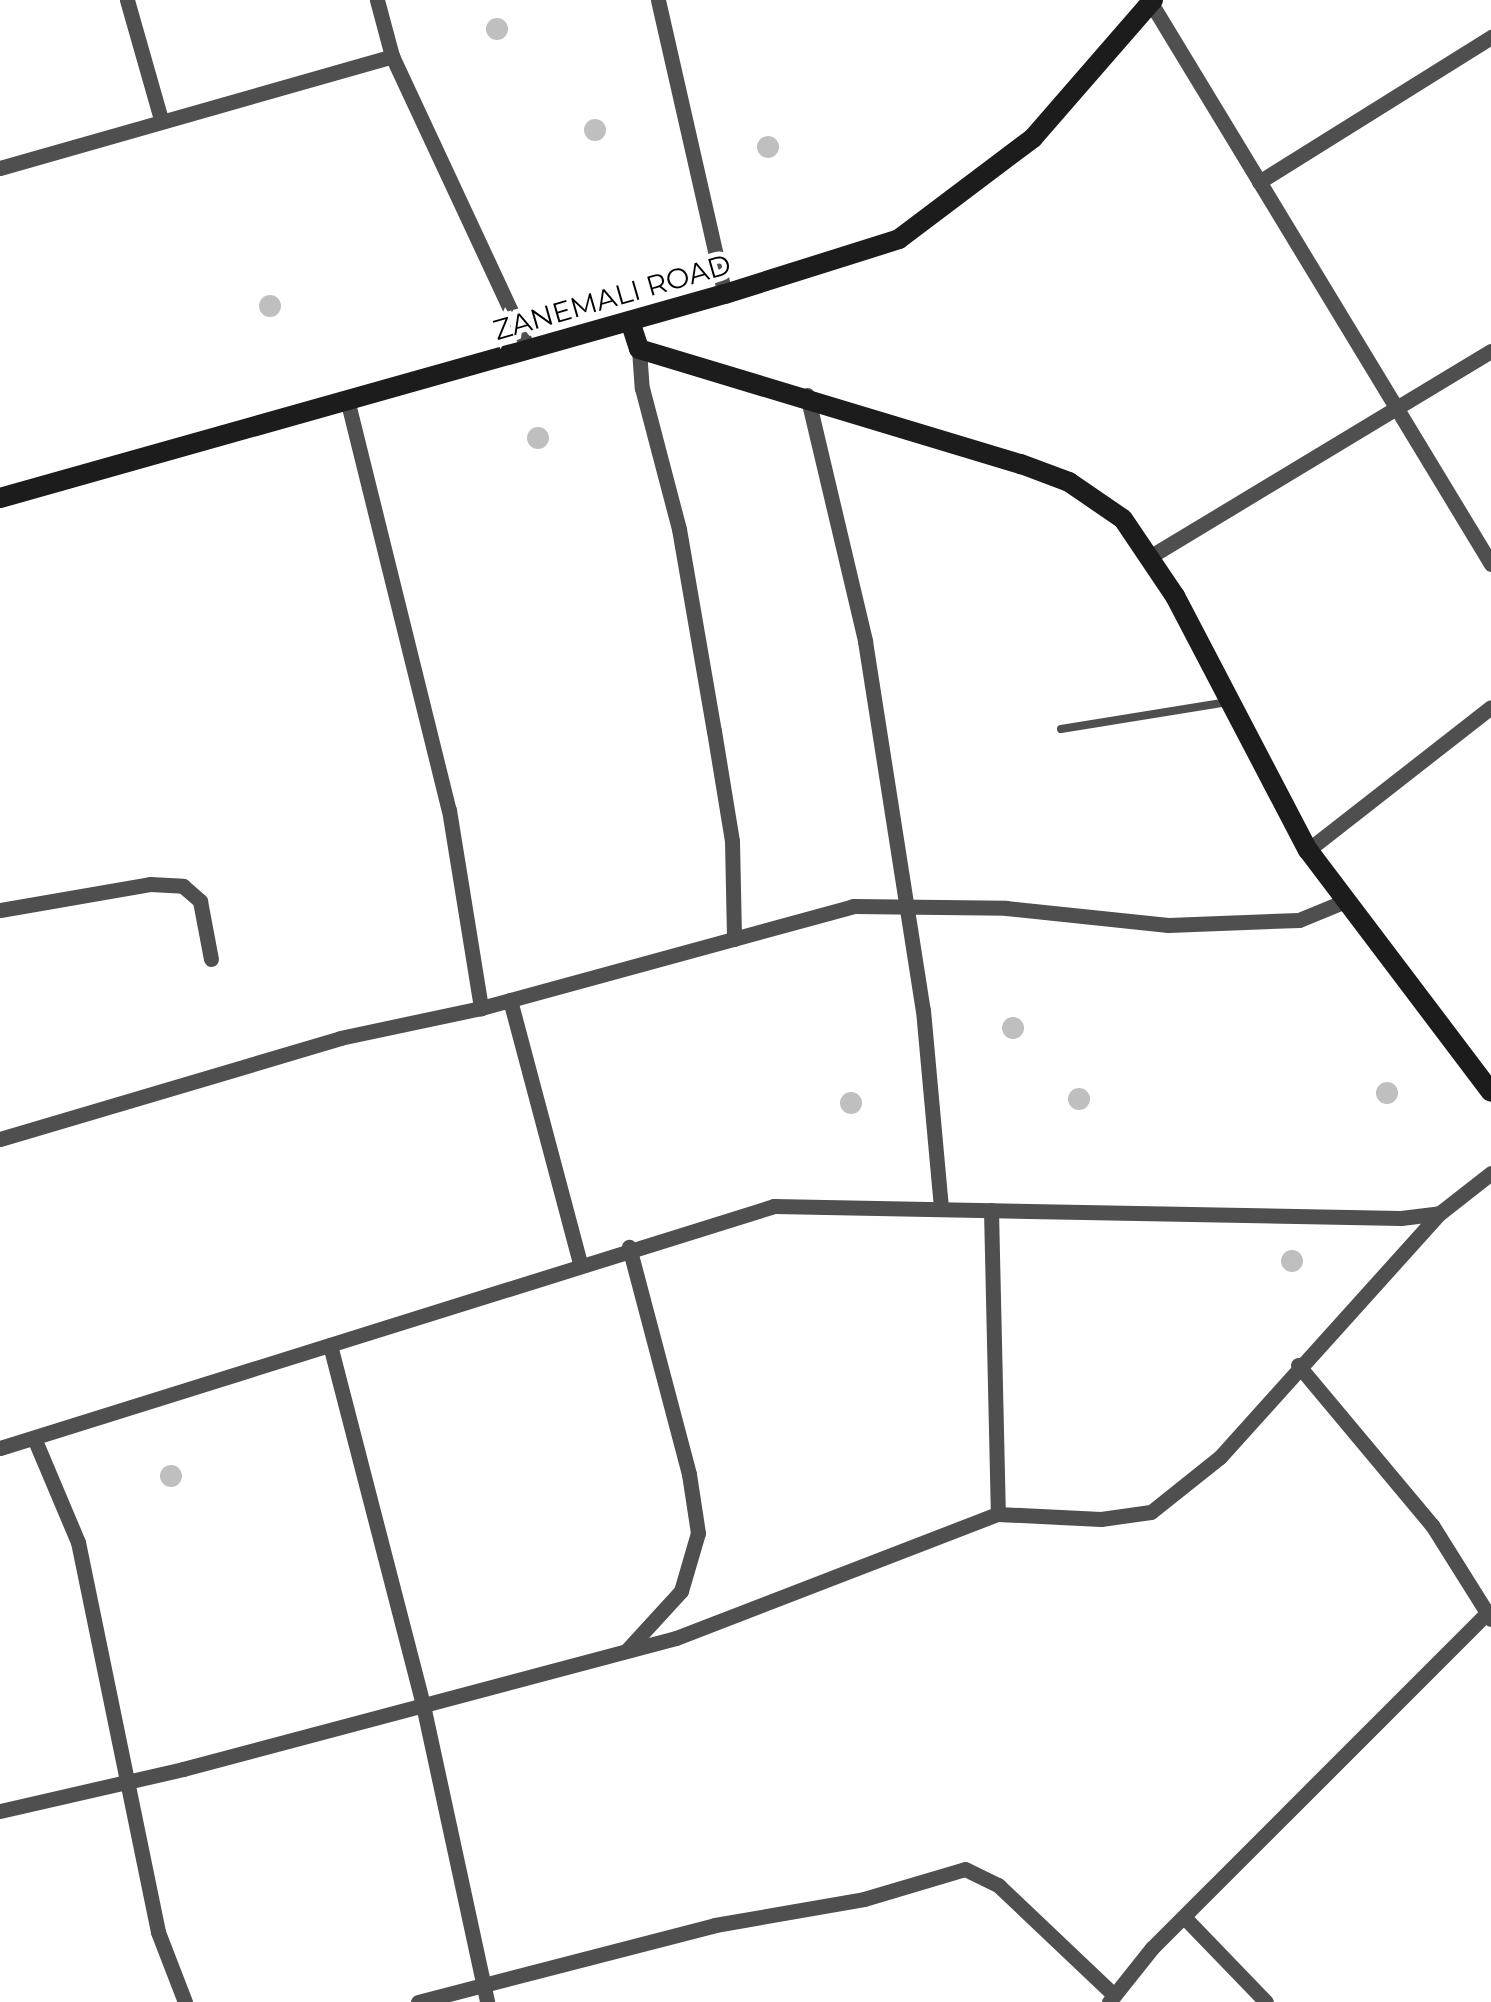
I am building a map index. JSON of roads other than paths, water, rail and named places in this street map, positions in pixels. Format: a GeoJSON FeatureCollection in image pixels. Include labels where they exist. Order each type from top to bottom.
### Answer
{"type":"FeatureCollection","features":[{"type":"Feature","properties":{"kind":"street"},"geometry":{"type":"LineString","coordinates":[[127,0],[161,118]]}},
{"type":"Feature","properties":{"kind":"street"},"geometry":{"type":"LineString","coordinates":[[377,0],[392,56],[529,350]]}},
{"type":"Feature","properties":{"kind":"street"},"geometry":{"type":"LineString","coordinates":[[658,0],[725,294]]}},
{"type":"Feature","properties":{"kind":"street"},"geometry":{"type":"LineString","coordinates":[[1152,2],[1392,409],[1491,564]]}},
{"type":"Feature","properties":{"kind":"street","name":"ZANEMALI ROAD"},"geometry":{"type":"LineString","coordinates":[[0,498],[725,294],[914,229],[1034,138],[1152,2]]}},
{"type":"Feature","properties":{"kind":"street"},"geometry":{"type":"LineString","coordinates":[[1260,182],[1491,37]]}},
{"type":"Feature","properties":{"kind":"street"},"geometry":{"type":"LineString","coordinates":[[0,168],[161,118],[392,56]]}},
{"type":"Feature","properties":{"kind":"street"},"geometry":{"type":"LineString","coordinates":[[630,321],[642,388],[680,530],[717,749],[732,841],[734,939]]}},
{"type":"Feature","properties":{"kind":"street"},"geometry":{"type":"LineString","coordinates":[[638,349],[807,395],[1069,482],[1123,519],[1151,556],[1308,850],[1491,1092]]}},
{"type":"Feature","properties":{"kind":"street"},"geometry":{"type":"LineString","coordinates":[[1151,556],[1491,351]]}},
{"type":"Feature","properties":{"kind":"street"},"geometry":{"type":"LineString","coordinates":[[807,395],[864,641],[907,904],[941,1208]]}},
{"type":"Feature","properties":{"kind":"street"},"geometry":{"type":"LineString","coordinates":[[348,399],[448,810],[481,1008]]}},
{"type":"Feature","properties":{"kind":"street"},"geometry":{"type":"LineString","coordinates":[[1308,850],[1491,707]]}},
{"type":"Feature","properties":{"kind":"street"},"geometry":{"type":"LineString","coordinates":[[0,910],[150,884],[183,886],[200,901],[211,959]]}},
{"type":"Feature","properties":{"kind":"street"},"geometry":{"type":"LineString","coordinates":[[0,1139],[340,1038],[481,1008],[852,906],[907,904],[1168,925],[1299,920],[1345,902]]}},
{"type":"Feature","properties":{"kind":"street"},"geometry":{"type":"LineString","coordinates":[[510,1000],[581,1266]]}},
{"type":"Feature","properties":{"kind":"street"},"geometry":{"type":"LineString","coordinates":[[0,1811],[626,1651],[998,1514],[1101,1519],[1151,1512],[1220,1457],[1298,1365],[1440,1213],[1491,1172]]}},
{"type":"Feature","properties":{"kind":"street"},"geometry":{"type":"LineString","coordinates":[[0,1448],[581,1266],[629,1247],[774,1206],[1402,1218],[1440,1213]]}},
{"type":"Feature","properties":{"kind":"street"},"geometry":{"type":"LineString","coordinates":[[991,1210],[998,1514]]}},
{"type":"Feature","properties":{"kind":"street"},"geometry":{"type":"LineString","coordinates":[[626,1651],[681,1591],[698,1534],[689,1474],[629,1247]]}},
{"type":"Feature","properties":{"kind":"street"},"geometry":{"type":"LineString","coordinates":[[330,1344],[423,1704],[486,1994]]}},
{"type":"Feature","properties":{"kind":"street"},"geometry":{"type":"LineString","coordinates":[[418,2002],[486,1994],[714,1925],[880,1896],[965,1869],[998,1885],[1112,1998],[1184,1917],[1488,1616],[1432,1525],[1298,1365]]}},
{"type":"Feature","properties":{"kind":"street"},"geometry":{"type":"LineString","coordinates":[[34,1438],[78,1542],[158,1932],[185,2002]]}},
{"type":"Feature","properties":{"kind":"street"},"geometry":{"type":"LineString","coordinates":[[1184,1917],[1266,2002]]}},
{"type":"Feature","properties":{"kind":"lane"},"geometry":{"type":"LineString","coordinates":[[1061,729],[1228,702]]}}]}
